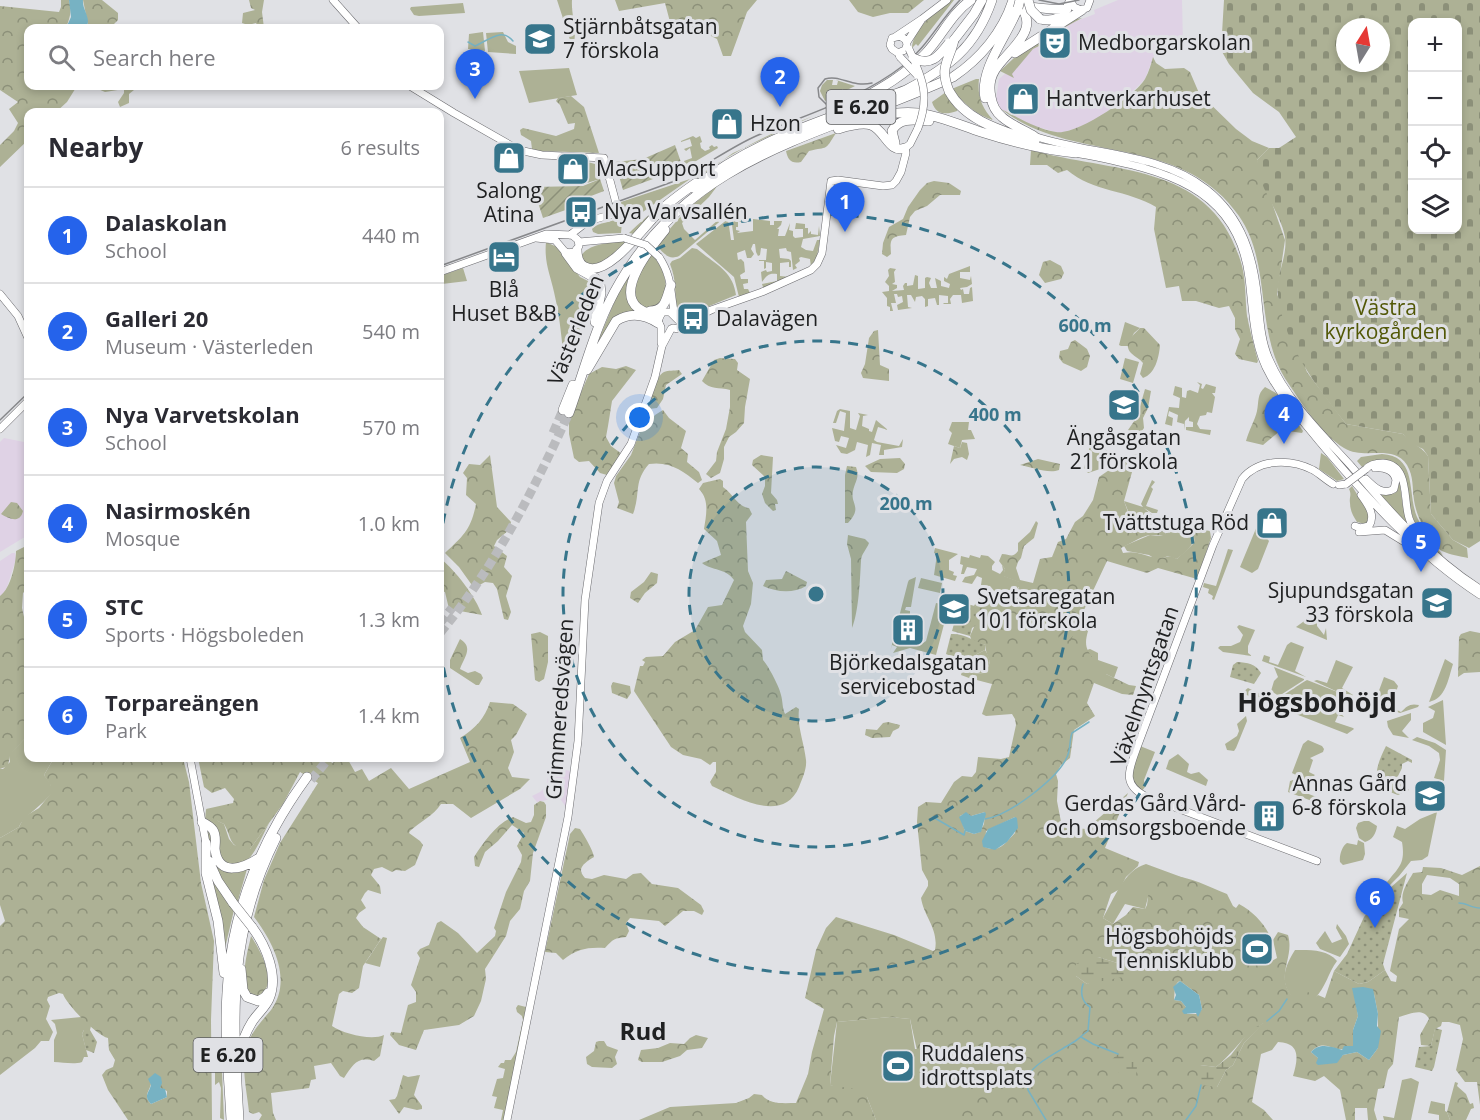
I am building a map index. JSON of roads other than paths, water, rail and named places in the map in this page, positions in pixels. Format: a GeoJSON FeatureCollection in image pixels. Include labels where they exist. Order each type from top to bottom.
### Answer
{"type":"FeatureCollection","features":[{"type":"Feature","properties":{"kind":"highway"},"geometry":{"type":"LineString","coordinates":[[807,127],[816,120],[848,107],[892,81],[926,54],[948,23],[971,0]]}},
{"type":"Feature","properties":{"kind":"highway"},"geometry":{"type":"LineString","coordinates":[[909,48],[923,62],[935,59],[954,40],[982,0]]}},
{"type":"Feature","properties":{"kind":"highway","name":"Västerleden"},"geometry":{"type":"LineString","coordinates":[[992,0],[979,30],[967,48],[928,78],[906,90],[760,145],[716,171],[660,218],[624,265],[595,322],[566,411],[582,376],[597,330],[620,282],[651,236],[688,200],[722,175],[746,162],[953,77],[981,54],[1015,2]]}},
{"type":"Feature","properties":{"kind":"highway"},"geometry":{"type":"LineString","coordinates":[[979,30],[985,26],[998,0]]}},
{"type":"Feature","properties":{"kind":"highway"},"geometry":{"type":"LineString","coordinates":[[1015,2],[1059,10],[1069,4]]}},
{"type":"Feature","properties":{"kind":"highway"},"geometry":{"type":"LineString","coordinates":[[1015,2],[1031,10],[1040,20],[1055,20],[1061,16],[1069,4]]}},
{"type":"Feature","properties":{"kind":"highway"},"geometry":{"type":"LineString","coordinates":[[1015,2],[1026,18],[1025,33],[992,76],[990,88],[992,104],[1003,118],[1034,136]]}},
{"type":"Feature","properties":{"kind":"highway"},"geometry":{"type":"LineString","coordinates":[[1015,2],[1012,23],[984,80],[984,94],[988,107],[1000,122],[1034,136]]}},
{"type":"Feature","properties":{"kind":"highway","name":"Västerleden"},"geometry":{"type":"LineString","coordinates":[[876,109],[894,107],[934,93],[975,67],[998,39],[1015,2]]}},
{"type":"Feature","properties":{"kind":"highway"},"geometry":{"type":"LineString","coordinates":[[1005,59],[1088,5]]}},
{"type":"Feature","properties":{"kind":"highway"},"geometry":{"type":"LineString","coordinates":[[954,40],[944,69],[949,91],[959,105],[988,124],[1035,142],[1076,153]]}},
{"type":"Feature","properties":{"kind":"highway"},"geometry":{"type":"LineString","coordinates":[[845,121],[885,114],[917,113],[935,116],[980,132]]}},
{"type":"Feature","properties":{"kind":"highway"},"geometry":{"type":"LineString","coordinates":[[905,148],[895,143],[891,134],[894,126],[903,121],[932,121],[1048,150],[1076,153]]}},
{"type":"Feature","properties":{"kind":"highway"},"geometry":{"type":"LineString","coordinates":[[788,144],[799,143],[845,127],[863,124],[880,130],[896,149],[905,148]]}},
{"type":"Feature","properties":{"kind":"highway"},"geometry":{"type":"LineString","coordinates":[[578,245],[579,262],[582,265],[590,269],[601,268],[624,250],[664,207],[701,179],[716,171]]}},
{"type":"Feature","properties":{"kind":"highway"},"geometry":{"type":"LineString","coordinates":[[661,319],[635,305],[630,297],[630,289],[632,281],[656,240],[688,200]]}},
{"type":"Feature","properties":{"kind":"highway"},"geometry":{"type":"LineString","coordinates":[[563,249],[577,268],[595,278],[600,285],[601,294],[595,322]]}},
{"type":"Feature","properties":{"kind":"highway"},"geometry":{"type":"LineString","coordinates":[[642,310],[653,311],[660,308],[666,301],[671,285]]}},
{"type":"Feature","properties":{"kind":"highway"},"geometry":{"type":"LineString","coordinates":[[582,376],[591,366],[616,321],[633,315],[661,319]]}},
{"type":"Feature","properties":{"kind":"highway","name":"E 6.20"},"geometry":{"type":"LineString","coordinates":[[231,1120],[226,1030],[227,990],[237,921],[259,858],[275,827],[309,778],[268,855],[255,888],[242,935],[234,1004],[239,1120]]}},
{"type":"Feature","properties":{"kind":"highway"},"geometry":{"type":"LineString","coordinates":[[202,822],[213,831],[217,856],[227,867],[237,869],[259,858]]}},
{"type":"Feature","properties":{"kind":"highway"},"geometry":{"type":"LineString","coordinates":[[206,843],[214,874],[252,927],[266,951],[271,982],[270,998],[247,1030],[236,1066]]}},
{"type":"Feature","properties":{"kind":"highway"},"geometry":{"type":"LineString","coordinates":[[206,843],[206,873],[220,933],[227,990]]}},
{"type":"Feature","properties":{"kind":"highway"},"geometry":{"type":"LineString","coordinates":[[242,935],[241,970],[243,990],[247,997],[254,1001],[262,1000],[271,982]]}},
{"type":"Feature","properties":{"kind":"street"},"geometry":{"type":"LineString","coordinates":[[333,0],[354,24]]}},
{"type":"Feature","properties":{"kind":"street"},"geometry":{"type":"LineString","coordinates":[[921,79],[893,51],[890,41],[947,0]]}},
{"type":"Feature","properties":{"kind":"street"},"geometry":{"type":"LineString","coordinates":[[1069,4],[1075,8],[1099,0]]}},
{"type":"Feature","properties":{"kind":"street"},"geometry":{"type":"LineString","coordinates":[[899,55],[909,48],[922,19]]}},
{"type":"Feature","properties":{"kind":"street"},"geometry":{"type":"LineString","coordinates":[[661,319],[676,317],[687,321],[802,276],[814,268],[822,253],[831,181],[885,186],[896,182],[901,172],[906,153],[905,148],[912,142],[918,128],[925,104],[925,92],[909,48],[902,36],[895,36]]}},
{"type":"Feature","properties":{"kind":"street"},"geometry":{"type":"LineString","coordinates":[[417,90],[519,150],[542,156],[604,158],[616,207],[612,214],[588,221],[561,240],[563,249]]}},
{"type":"Feature","properties":{"kind":"street"},"geometry":{"type":"LineString","coordinates":[[1034,136],[1170,169],[1201,185],[1219,200],[1233,218],[1249,249],[1262,333],[1271,363],[1281,382],[1351,467],[1428,553]]}},
{"type":"Feature","properties":{"kind":"street"},"geometry":{"type":"LineString","coordinates":[[1076,153],[1164,173],[1192,187],[1219,209],[1234,230],[1244,255],[1249,272],[1257,339],[1270,376],[1301,418],[1339,484],[1480,595]]}},
{"type":"Feature","properties":{"kind":"street"},"geometry":{"type":"LineString","coordinates":[[536,238],[552,239],[563,249],[572,253],[578,245],[582,231],[600,217]]}},
{"type":"Feature","properties":{"kind":"street"},"geometry":{"type":"LineString","coordinates":[[444,271],[552,234],[568,235],[578,245]]}},
{"type":"Feature","properties":{"kind":"street"},"geometry":{"type":"LineString","coordinates":[[578,245],[611,238],[624,238],[646,245],[659,257],[668,273],[676,317]]}},
{"type":"Feature","properties":{"kind":"street","name":"Grimmeredsvägen"},"geometry":{"type":"LineString","coordinates":[[507,1120],[568,817],[578,741],[585,600],[599,503],[607,481],[631,444],[657,371],[662,345],[661,319],[670,303],[671,285]]}},
{"type":"Feature","properties":{"kind":"street"},"geometry":{"type":"LineString","coordinates":[[0,294],[18,316],[24,329]]}},
{"type":"Feature","properties":{"kind":"street"},"geometry":{"type":"LineString","coordinates":[[661,319],[672,329],[679,329],[717,308]]}},
{"type":"Feature","properties":{"kind":"street","name":"Grimmeredsvägen"},"geometry":{"type":"LineString","coordinates":[[662,345],[676,322],[676,317]]}},
{"type":"Feature","properties":{"kind":"street"},"geometry":{"type":"LineString","coordinates":[[0,429],[24,405]]}},
{"type":"Feature","properties":{"kind":"street","name":"Växelmyntsgatan"},"geometry":{"type":"LineString","coordinates":[[1317,861],[1145,796],[1136,790],[1128,777],[1213,545],[1242,479],[1258,466],[1282,462],[1310,469],[1339,484]]}},
{"type":"Feature","properties":{"kind":"street"},"geometry":{"type":"LineString","coordinates":[[1339,484],[1371,465],[1382,463],[1397,470],[1404,482],[1410,520],[1428,553]]}},
{"type":"Feature","properties":{"kind":"street"},"geometry":{"type":"LineString","coordinates":[[1351,467],[1380,490],[1388,492],[1395,487],[1396,478],[1390,471],[1378,467],[1366,469]]}},
{"type":"Feature","properties":{"kind":"street"},"geometry":{"type":"LineString","coordinates":[[1339,484],[1353,485],[1371,510],[1372,518],[1369,526],[1357,529],[1386,530],[1428,553],[1480,589]]}},
{"type":"Feature","properties":{"kind":"street"},"geometry":{"type":"LineString","coordinates":[[191,762],[206,843]]}},
{"type":"Feature","properties":{"kind":"water"},"geometry":{"type":"Polygon","coordinates":[[[69,0],[83,0],[88,24],[68,24],[71,17],[69,0]]]}},
{"type":"Feature","properties":{"kind":"water"},"geometry":{"type":"Polygon","coordinates":[[[966,812],[971,816],[985,812],[981,832],[974,834],[965,831],[959,817],[966,812]]]}},
{"type":"Feature","properties":{"kind":"water"},"geometry":{"type":"Polygon","coordinates":[[[1015,817],[1018,828],[1007,842],[995,850],[983,847],[982,841],[988,829],[1015,817]]]}},
{"type":"Feature","properties":{"kind":"water"},"geometry":{"type":"Polygon","coordinates":[[[1180,981],[1199,995],[1202,1009],[1198,1017],[1196,1013],[1184,1014],[1182,1011],[1186,1007],[1181,1001],[1174,1000],[1176,995],[1173,987],[1180,981]]]}},
{"type":"Feature","properties":{"kind":"water"},"geometry":{"type":"Polygon","coordinates":[[[1352,988],[1373,989],[1378,1014],[1377,1026],[1381,1031],[1378,1048],[1369,1060],[1357,1052],[1343,1055],[1337,1063],[1318,1065],[1316,1063],[1318,1058],[1311,1052],[1318,1047],[1326,1046],[1342,1050],[1344,1046],[1353,1046],[1353,1030],[1358,1016],[1352,988]]]}},
{"type":"Feature","properties":{"kind":"water"},"geometry":{"type":"Polygon","coordinates":[[[155,1073],[161,1077],[160,1088],[165,1089],[167,1097],[151,1104],[147,1097],[151,1085],[148,1079],[155,1073]]]}},
{"type":"Feature","properties":{"kind":"waterway"},"geometry":{"type":"LineString","coordinates":[[468,42],[475,46],[500,35],[509,37],[513,41]]}},
{"type":"Feature","properties":{"kind":"waterway"},"geometry":{"type":"LineString","coordinates":[[985,819],[1019,804],[1054,775],[1067,757],[1072,733],[1089,722]]}},
{"type":"Feature","properties":{"kind":"waterway"},"geometry":{"type":"LineString","coordinates":[[933,817],[964,835],[965,831]]}},
{"type":"Feature","properties":{"kind":"waterway"},"geometry":{"type":"LineString","coordinates":[[1459,903],[1480,908]]}},
{"type":"Feature","properties":{"kind":"waterway"},"geometry":{"type":"LineString","coordinates":[[1046,1120],[1028,1090],[1026,1077],[1042,1062],[1088,1031],[1090,1007],[1082,997],[1083,984]]}},
{"type":"Feature","properties":{"kind":"waterway"},"geometry":{"type":"LineString","coordinates":[[1267,1021],[1279,1011],[1287,999]]}},
{"type":"Feature","properties":{"kind":"waterway"},"geometry":{"type":"LineString","coordinates":[[1081,1037],[1118,1054]]}},
{"type":"Feature","properties":{"kind":"waterway"},"geometry":{"type":"LineString","coordinates":[[1186,1120],[1196,1106],[1201,1085]]}},
{"type":"Feature","properties":{"kind":"tunnel"},"geometry":{"type":"LineString","coordinates":[[553,433],[563,410]]}},
{"type":"Feature","properties":{"kind":"tunnel"},"geometry":{"type":"LineString","coordinates":[[444,628],[478,582],[512,528],[569,413]]}},
{"type":"Feature","properties":{"kind":"tunnel"},"geometry":{"type":"LineString","coordinates":[[444,618],[452,608]]}},
{"type":"Feature","properties":{"kind":"tunnel"},"geometry":{"type":"LineString","coordinates":[[311,780],[326,762]]}},
{"type":"Feature","properties":{"kind":"tram line"},"geometry":{"type":"LineString","coordinates":[[444,265],[672,182],[756,136],[869,88],[912,58],[960,0]]}},
{"type":"Feature","properties":{"kind":"tram line"},"geometry":{"type":"LineString","coordinates":[[1039,0],[1059,4],[1079,0]]}},
{"type":"Feature","properties":{"kind":"tram line"},"geometry":{"type":"LineString","coordinates":[[836,104],[826,104],[819,97],[818,88],[825,79],[836,78],[858,84],[872,83]]}},
{"type":"Feature","properties":{"kind":"tram line"},"geometry":{"type":"LineString","coordinates":[[0,420],[24,397]]}},
{"type":"Feature","properties":{"kind":"place","name":"Stjärnbåtsgatan 7 förskola"},"geometry":{"type":"Point","coordinates":[540,39]}},
{"type":"Feature","properties":{"kind":"place","name":"Medborgarskolan"},"geometry":{"type":"Point","coordinates":[1055,43]}},
{"type":"Feature","properties":{"kind":"place","name":"Nya Varvetskolan"},"geometry":{"type":"Point","coordinates":[475,99]}},
{"type":"Feature","properties":{"kind":"place","name":"Hantverkarhuset"},"geometry":{"type":"Point","coordinates":[1023,99]}},
{"type":"Feature","properties":{"kind":"place","name":"Galleri 20"},"geometry":{"type":"Point","coordinates":[780,107]}},
{"type":"Feature","properties":{"kind":"place","name":"Hzon"},"geometry":{"type":"Point","coordinates":[727,124]}},
{"type":"Feature","properties":{"kind":"place","name":"Salong Atina"},"geometry":{"type":"Point","coordinates":[509,158]}},
{"type":"Feature","properties":{"kind":"place","name":"MacSupport"},"geometry":{"type":"Point","coordinates":[573,169]}},
{"type":"Feature","properties":{"kind":"place","name":"Nya Varvsallén"},"geometry":{"type":"Point","coordinates":[581,212]}},
{"type":"Feature","properties":{"kind":"place","name":"Dalaskolan"},"geometry":{"type":"Point","coordinates":[845,232]}},
{"type":"Feature","properties":{"kind":"place","name":"Blå Huset B&B"},"geometry":{"type":"Point","coordinates":[504,257]}},
{"type":"Feature","properties":{"kind":"place","name":"Dalavägen"},"geometry":{"type":"Point","coordinates":[693,319]}},
{"type":"Feature","properties":{"kind":"place","name":"Ängåsgatan 21 förskola"},"geometry":{"type":"Point","coordinates":[1124,405]}},
{"type":"Feature","properties":{"kind":"place","name":"Nasirmoskén"},"geometry":{"type":"Point","coordinates":[1284,444]}},
{"type":"Feature","properties":{"kind":"place","name":"Tvättstuga Röd"},"geometry":{"type":"Point","coordinates":[1272,523]}},
{"type":"Feature","properties":{"kind":"place","name":"STC"},"geometry":{"type":"Point","coordinates":[1421,572]}},
{"type":"Feature","properties":{"kind":"place","name":"Sjupundsgatan 33 förskola"},"geometry":{"type":"Point","coordinates":[1437,603]}},
{"type":"Feature","properties":{"kind":"place","name":"Svetsaregatan 101 förskola"},"geometry":{"type":"Point","coordinates":[954,609]}},
{"type":"Feature","properties":{"kind":"place","name":"Björkedalsgatan servicebostad"},"geometry":{"type":"Point","coordinates":[908,630]}},
{"type":"Feature","properties":{"kind":"place","name":"Annas Gård 6-8 förskola"},"geometry":{"type":"Point","coordinates":[1430,796]}},
{"type":"Feature","properties":{"kind":"place","name":"Gerdas Gård Vård- och omsorgsboende"},"geometry":{"type":"Point","coordinates":[1269,816]}},
{"type":"Feature","properties":{"kind":"place","name":"Torpareängen"},"geometry":{"type":"Point","coordinates":[1375,928]}},
{"type":"Feature","properties":{"kind":"place","name":"Högsbohöjds Tennisklubb"},"geometry":{"type":"Point","coordinates":[1257,949]}},
{"type":"Feature","properties":{"kind":"place","name":"Ruddalens idrottsplats"},"geometry":{"type":"Point","coordinates":[898,1066]}},
{"type":"Feature","properties":{"kind":"district","name":"Högsbohöjd"},"geometry":{"type":"Point","coordinates":[1317,703]}},
{"type":"Feature","properties":{"kind":"district","name":"Rud"},"geometry":{"type":"Point","coordinates":[643,1032]}},
{"type":"Feature","properties":{"kind":"park label","name":"Västra kyrkogården"},"geometry":{"type":"Point","coordinates":[1386,320]}}]}
